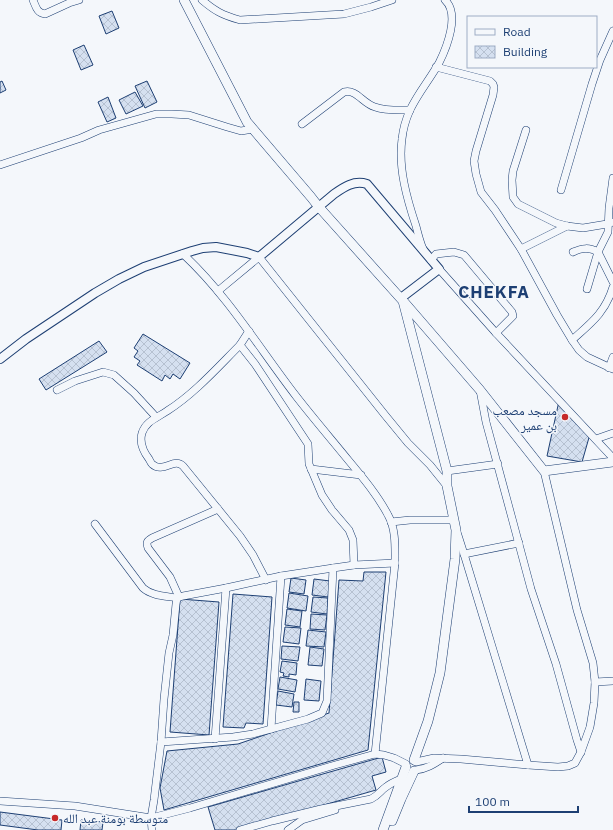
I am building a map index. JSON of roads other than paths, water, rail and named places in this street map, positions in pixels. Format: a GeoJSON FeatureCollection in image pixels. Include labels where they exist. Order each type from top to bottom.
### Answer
{"type":"FeatureCollection","features":[{"type":"Feature","properties":{"kind":"main road"},"geometry":{"type":"LineString","coordinates":[[184,0],[234,98],[253,129],[312,197],[318,206],[480,390],[544,471],[613,462]]}},
{"type":"Feature","properties":{"kind":"main road"},"geometry":{"type":"LineString","coordinates":[[389,830],[428,722],[440,673],[455,559],[456,530],[447,486],[447,471],[402,300]]}},
{"type":"Feature","properties":{"kind":"main road"},"geometry":{"type":"LineString","coordinates":[[383,830],[401,779],[412,766]]}},
{"type":"Feature","properties":{"kind":"street"},"geometry":{"type":"LineString","coordinates":[[33,0],[39,12],[45,14],[78,0]]}},
{"type":"Feature","properties":{"kind":"street"},"geometry":{"type":"LineString","coordinates":[[202,0],[225,16],[240,20],[344,14],[372,7],[384,1],[392,0]]}},
{"type":"Feature","properties":{"kind":"street"},"geometry":{"type":"LineString","coordinates":[[424,252],[410,208],[403,177],[401,152],[403,130],[410,110],[439,62],[450,35],[452,9],[446,0]]}},
{"type":"Feature","properties":{"kind":"street"},"geometry":{"type":"LineString","coordinates":[[561,190],[594,78],[613,31]]}},
{"type":"Feature","properties":{"kind":"street"},"geometry":{"type":"LineString","coordinates":[[436,67],[486,80],[493,84],[493,95],[474,161],[476,174],[482,192],[521,249],[553,309],[579,350],[587,357],[611,368],[613,357]]}},
{"type":"Feature","properties":{"kind":"street"},"geometry":{"type":"LineString","coordinates":[[302,124],[344,92],[349,91],[354,92],[374,107],[410,110]]}},
{"type":"Feature","properties":{"kind":"street"},"geometry":{"type":"LineString","coordinates":[[0,165],[81,138],[99,130],[156,114],[188,115],[241,131],[253,129]]}},
{"type":"Feature","properties":{"kind":"street"},"geometry":{"type":"LineString","coordinates":[[526,130],[513,171],[513,197],[518,204],[556,223],[567,226],[583,228],[610,228]]}},
{"type":"Feature","properties":{"kind":"street"},"geometry":{"type":"LineString","coordinates":[[587,289],[598,252],[610,228],[608,208],[613,178]]}},
{"type":"Feature","properties":{"kind":"street"},"geometry":{"type":"LineString","coordinates":[[218,291],[334,194],[346,186],[357,183],[367,184],[438,269],[613,458]]}},
{"type":"Feature","properties":{"kind":"street"},"geometry":{"type":"LineString","coordinates":[[521,249],[567,226]]}},
{"type":"Feature","properties":{"kind":"street"},"geometry":{"type":"LineString","coordinates":[[0,359],[95,293],[144,267],[203,248],[216,247],[247,253],[259,257],[408,443],[430,465],[447,486]]}},
{"type":"Feature","properties":{"kind":"street"},"geometry":{"type":"LineString","coordinates":[[573,252],[586,248],[593,249],[598,252],[613,282]]}},
{"type":"Feature","properties":{"kind":"street"},"geometry":{"type":"LineString","coordinates":[[431,260],[436,254],[454,252],[464,255],[512,312],[513,316],[496,333]]}},
{"type":"Feature","properties":{"kind":"street"},"geometry":{"type":"LineString","coordinates":[[183,254],[197,267],[218,291],[295,395],[369,485],[384,507],[391,522],[396,545],[395,563],[375,754]]}},
{"type":"Feature","properties":{"kind":"street"},"geometry":{"type":"LineString","coordinates":[[402,300],[438,269]]}},
{"type":"Feature","properties":{"kind":"street"},"geometry":{"type":"LineString","coordinates":[[572,340],[591,323],[604,308],[611,295],[613,287]]}},
{"type":"Feature","properties":{"kind":"street"},"geometry":{"type":"LineString","coordinates":[[249,331],[240,345],[191,393],[168,411],[151,420],[142,434],[141,444],[143,451],[152,464],[161,467],[178,462],[181,464],[240,536],[253,555],[266,580]]}},
{"type":"Feature","properties":{"kind":"street"},"geometry":{"type":"LineString","coordinates":[[240,345],[255,364],[306,439],[309,450],[308,460],[322,495],[349,530],[353,540],[354,565]]}},
{"type":"Feature","properties":{"kind":"street"},"geometry":{"type":"LineString","coordinates":[[57,390],[75,381],[103,372],[114,375],[134,393],[156,417]]}},
{"type":"Feature","properties":{"kind":"street"},"geometry":{"type":"LineString","coordinates":[[480,390],[486,422],[531,589],[556,664],[581,752]]}},
{"type":"Feature","properties":{"kind":"street"},"geometry":{"type":"LineString","coordinates":[[596,439],[613,432]]}},
{"type":"Feature","properties":{"kind":"street"},"geometry":{"type":"LineString","coordinates":[[447,471],[498,464]]}},
{"type":"Feature","properties":{"kind":"street"},"geometry":{"type":"LineString","coordinates":[[311,469],[361,476]]}},
{"type":"Feature","properties":{"kind":"street"},"geometry":{"type":"LineString","coordinates":[[0,801],[75,806],[151,818],[375,754],[394,758],[412,766],[429,758],[461,759],[528,766],[558,767],[568,766],[575,763],[581,752],[590,727],[594,703],[595,682],[593,663],[577,610],[544,471]]}},
{"type":"Feature","properties":{"kind":"street"},"geometry":{"type":"LineString","coordinates":[[152,830],[151,818],[161,742],[169,653],[178,597],[170,577],[146,544],[147,541],[152,538],[218,509]]}},
{"type":"Feature","properties":{"kind":"street"},"geometry":{"type":"LineString","coordinates":[[391,522],[410,520],[454,520]]}},
{"type":"Feature","properties":{"kind":"street"},"geometry":{"type":"LineString","coordinates":[[96,524],[143,588],[152,593],[178,597],[281,576],[354,565],[395,563]]}},
{"type":"Feature","properties":{"kind":"street"},"geometry":{"type":"LineString","coordinates":[[456,530],[528,766]]}},
{"type":"Feature","properties":{"kind":"street"},"geometry":{"type":"LineString","coordinates":[[464,554],[519,543]]}},
{"type":"Feature","properties":{"kind":"street"},"geometry":{"type":"LineString","coordinates":[[161,742],[215,739],[253,734],[308,719],[322,713],[327,701],[333,568]]}},
{"type":"Feature","properties":{"kind":"street"},"geometry":{"type":"LineString","coordinates":[[271,729],[281,576]]}},
{"type":"Feature","properties":{"kind":"street"},"geometry":{"type":"LineString","coordinates":[[215,739],[226,588]]}},
{"type":"Feature","properties":{"kind":"street"},"geometry":{"type":"LineString","coordinates":[[595,682],[613,681]]}},
{"type":"Feature","properties":{"kind":"street"},"geometry":{"type":"LineString","coordinates":[[240,830],[307,812],[371,799],[377,796],[391,783],[401,779]]}},
{"type":"Feature","properties":{"kind":"street"},"geometry":{"type":"LineString","coordinates":[[288,830],[302,820],[334,810],[346,804]]}},
{"type":"Feature","properties":{"kind":"place","name":"مسجد مصعب بن عمير"},"geometry":{"type":"Point","coordinates":[565,417]}},
{"type":"Feature","properties":{"kind":"place","name":"متوسطة بومنة عبد الله"},"geometry":{"type":"Point","coordinates":[55,818]}},
{"type":"Feature","properties":{"kind":"district","name":"CHEKFA"},"geometry":{"type":"Point","coordinates":[494,292]}}]}
